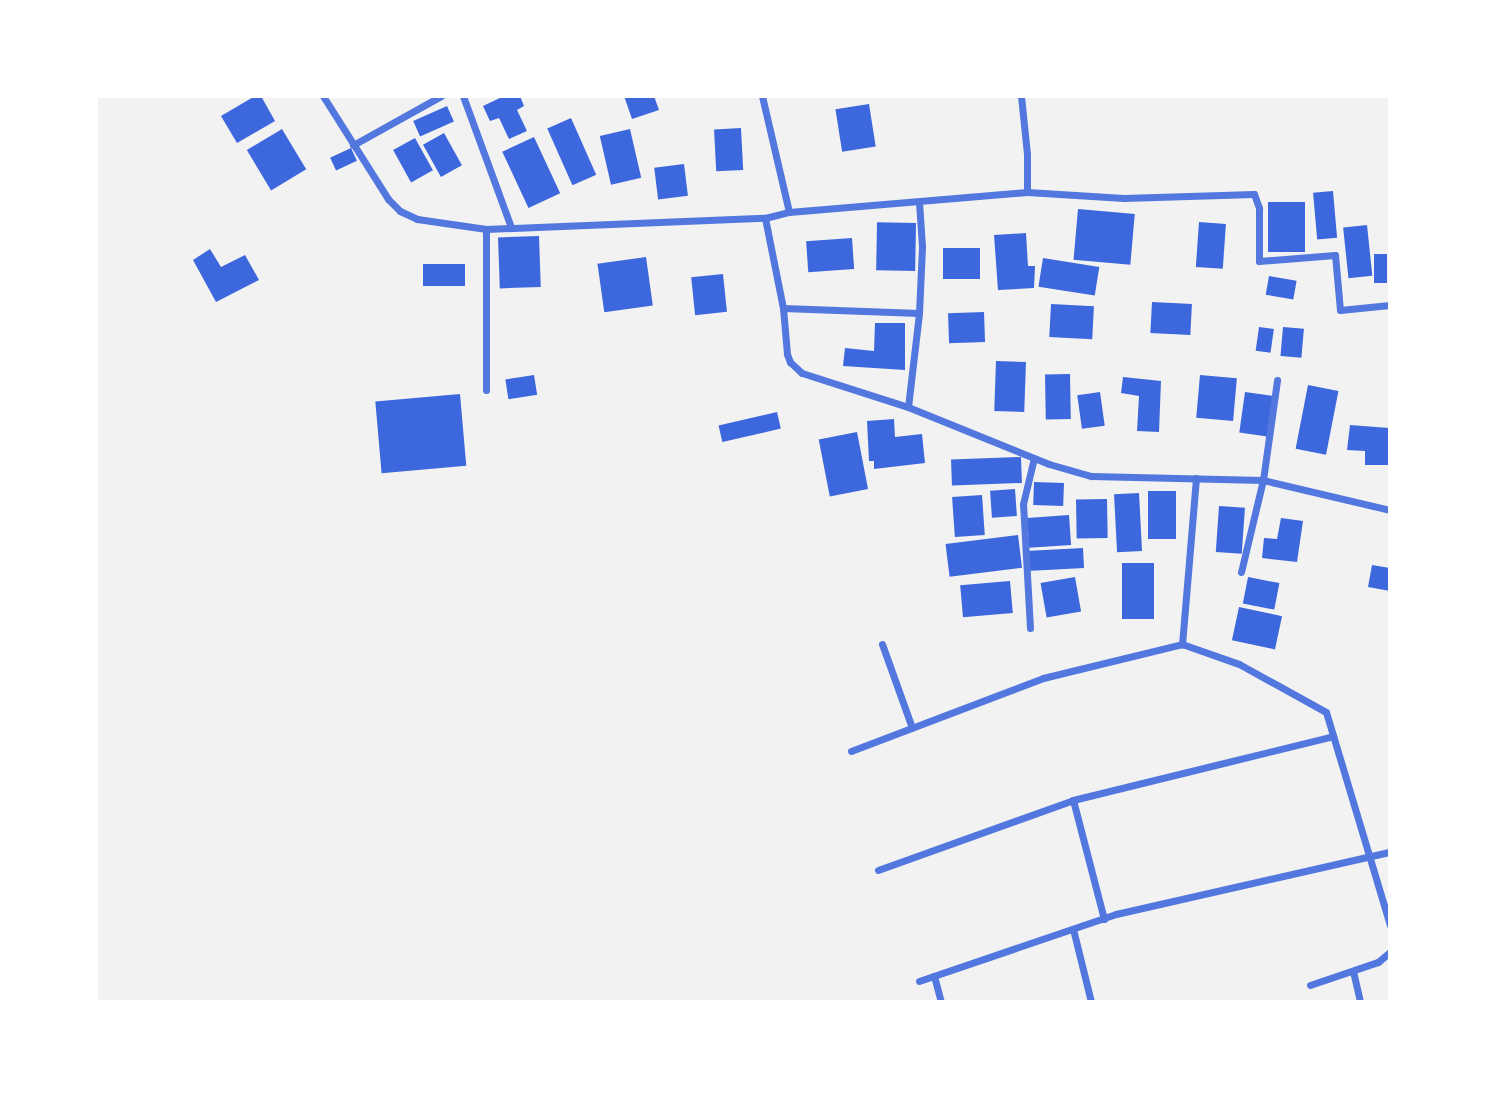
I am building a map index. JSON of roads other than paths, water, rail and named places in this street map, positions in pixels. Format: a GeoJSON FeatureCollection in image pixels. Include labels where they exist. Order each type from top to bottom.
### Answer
{"type":"FeatureCollection","features":[{"type":"Feature","properties":{"kind":"street"},"geometry":{"type":"LineString","coordinates":[[323,96],[388,199],[400,211],[427,221],[486,229],[765,218],[789,212],[1027,192],[1124,198],[1254,194],[1259,208],[1259,261],[1335,255],[1340,310],[1390,305]]}},
{"type":"Feature","properties":{"kind":"street"},"geometry":{"type":"LineString","coordinates":[[353,145],[441,96]]}},
{"type":"Feature","properties":{"kind":"street"},"geometry":{"type":"LineString","coordinates":[[463,96],[511,227]]}},
{"type":"Feature","properties":{"kind":"street"},"geometry":{"type":"LineString","coordinates":[[762,96],[789,212]]}},
{"type":"Feature","properties":{"kind":"street"},"geometry":{"type":"LineString","coordinates":[[1021,96],[1027,154],[1027,192]]}},
{"type":"Feature","properties":{"kind":"street"},"geometry":{"type":"LineString","coordinates":[[908,407],[919,313],[922,246],[919,202]]}},
{"type":"Feature","properties":{"kind":"street"},"geometry":{"type":"LineString","coordinates":[[765,218],[783,308],[787,354],[795,368],[839,386],[908,407],[1034,458],[1091,476],[1263,480],[1390,510]]}},
{"type":"Feature","properties":{"kind":"street"},"geometry":{"type":"LineString","coordinates":[[486,229],[486,390]]}},
{"type":"Feature","properties":{"kind":"street"},"geometry":{"type":"LineString","coordinates":[[783,308],[919,313]]}},
{"type":"Feature","properties":{"kind":"street"},"geometry":{"type":"LineString","coordinates":[[1241,572],[1263,480],[1277,380]]}},
{"type":"Feature","properties":{"kind":"street"},"geometry":{"type":"LineString","coordinates":[[1030,628],[1023,504],[1034,458]]}},
{"type":"Feature","properties":{"kind":"street"},"geometry":{"type":"LineString","coordinates":[[1182,644],[1196,478]]}},
{"type":"Feature","properties":{"kind":"street"},"geometry":{"type":"LineString","coordinates":[[882,644],[912,728]]}},
{"type":"Feature","properties":{"kind":"street"},"geometry":{"type":"LineString","coordinates":[[851,751],[1043,678],[1182,644],[1239,664],[1326,712],[1369,857],[1386,897],[1390,926]]}},
{"type":"Feature","properties":{"kind":"street"},"geometry":{"type":"LineString","coordinates":[[878,870],[1073,800],[1333,736]]}},
{"type":"Feature","properties":{"kind":"street"},"geometry":{"type":"LineString","coordinates":[[1073,800],[1104,919]]}},
{"type":"Feature","properties":{"kind":"street"},"geometry":{"type":"LineString","coordinates":[[919,981],[1104,919],[1390,852]]}},
{"type":"Feature","properties":{"kind":"street"},"geometry":{"type":"LineString","coordinates":[[1073,929],[1091,1002]]}},
{"type":"Feature","properties":{"kind":"street"},"geometry":{"type":"LineString","coordinates":[[1310,985],[1378,962],[1390,952]]}},
{"type":"Feature","properties":{"kind":"street"},"geometry":{"type":"LineString","coordinates":[[1353,971],[1360,1002]]}},
{"type":"Feature","properties":{"kind":"street"},"geometry":{"type":"LineString","coordinates":[[934,976],[941,1002]]}}]}
